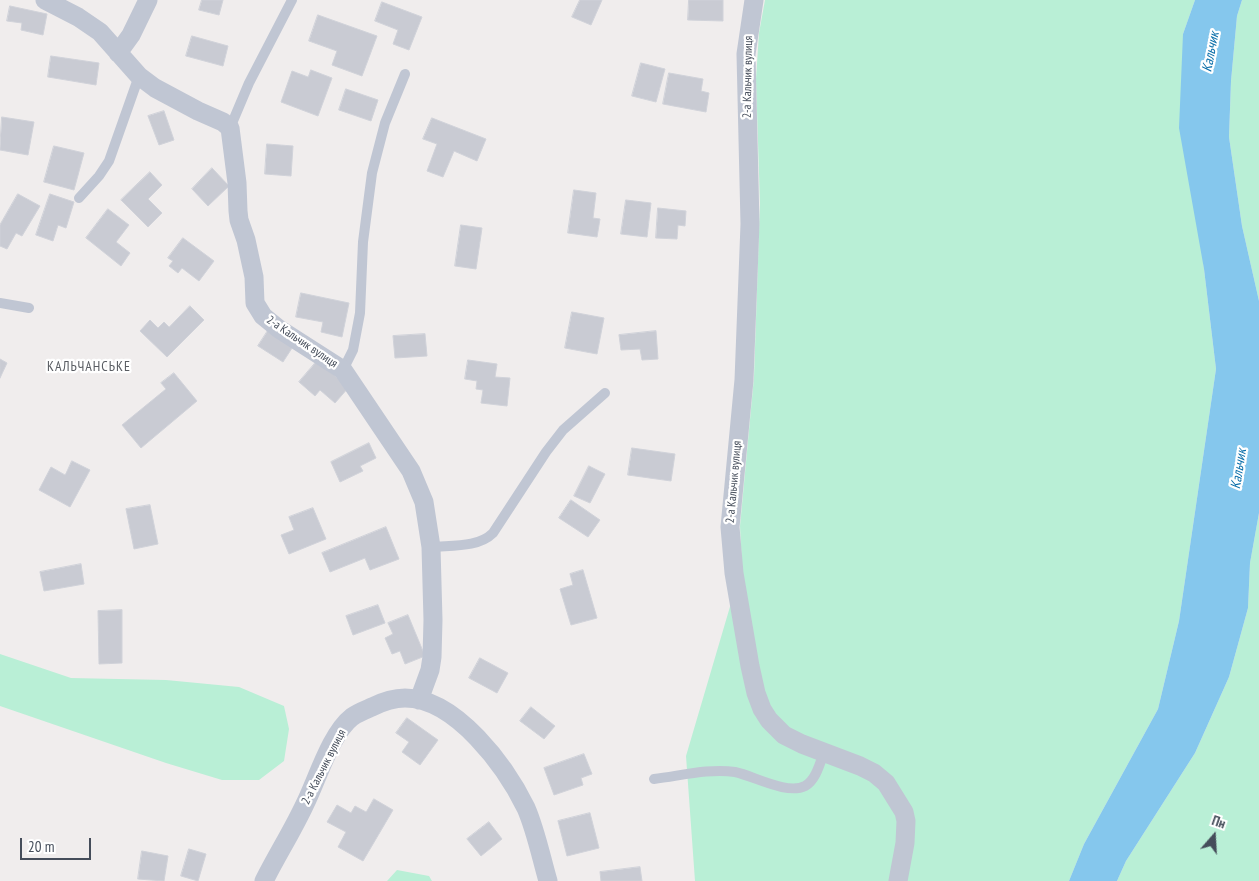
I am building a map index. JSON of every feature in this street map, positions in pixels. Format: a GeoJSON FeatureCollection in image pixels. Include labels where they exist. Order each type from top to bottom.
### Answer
{"type":"FeatureCollection","features":[{"type":"Feature","properties":{"kind":"street"},"geometry":{"type":"LineString","coordinates":[[46,0],[78,16],[100,32],[139,76],[177,101],[224,122],[230,128]]}},
{"type":"Feature","properties":{"kind":"street"},"geometry":{"type":"LineString","coordinates":[[118,53],[131,35],[148,0]]}},
{"type":"Feature","properties":{"kind":"street","name":"2-а Кальчик вулиця"},"geometry":{"type":"LineString","coordinates":[[754,0],[746,54],[750,214],[744,380],[730,537],[734,573],[758,701],[769,720],[777,729],[802,744],[874,773],[886,783],[898,800],[906,821],[905,843],[898,881]]}},
{"type":"Feature","properties":{"kind":"street","name":"2-а Кальчик вулиця"},"geometry":{"type":"LineString","coordinates":[[230,128],[237,183],[238,211],[254,277],[255,303],[263,316],[278,329],[342,370],[411,471],[424,502],[431,547],[433,620],[432,657],[419,700]]}},
{"type":"Feature","properties":{"kind":"street","name":"2-а Кальчик вулиця"},"geometry":{"type":"LineString","coordinates":[[264,881],[305,804],[339,731],[351,718],[383,702],[406,698],[419,700],[452,715],[467,726],[486,747],[509,778],[526,809],[548,881]]}},
{"type":"Feature","properties":{"kind":"lane"},"geometry":{"type":"LineString","coordinates":[[230,128],[249,83],[292,0]]}},
{"type":"Feature","properties":{"kind":"lane"},"geometry":{"type":"LineString","coordinates":[[342,370],[353,350],[360,313],[363,242],[372,173],[385,123],[405,74]]}},
{"type":"Feature","properties":{"kind":"lane"},"geometry":{"type":"LineString","coordinates":[[80,198],[109,161],[139,76]]}},
{"type":"Feature","properties":{"kind":"lane"},"geometry":{"type":"LineString","coordinates":[[0,303],[30,308]]}},
{"type":"Feature","properties":{"kind":"lane"},"geometry":{"type":"LineString","coordinates":[[431,547],[480,542],[488,539],[494,533],[552,445],[580,414],[605,392]]}},
{"type":"Feature","properties":{"kind":"lane"},"geometry":{"type":"LineString","coordinates":[[654,779],[706,772],[732,772],[796,789],[810,782],[824,752]]}},
{"type":"Feature","properties":{"kind":"green space"},"geometry":{"type":"Polygon","coordinates":[[[765,0],[1195,0],[1183,34],[1204,269],[1216,369],[1179,621],[1158,709],[1084,844],[1069,881],[695,881],[686,756],[742,566],[740,526],[754,377],[760,204],[756,79],[759,33],[765,0]]]}},
{"type":"Feature","properties":{"kind":"green space"},"geometry":{"type":"Polygon","coordinates":[[[1242,0],[1259,0],[1259,301],[1242,226],[1229,137],[1231,81],[1237,16],[1242,0]]]}},
{"type":"Feature","properties":{"kind":"green space"},"geometry":{"type":"Polygon","coordinates":[[[1259,513],[1259,881],[1117,881],[1126,861],[1195,753],[1229,677],[1248,608],[1250,563],[1259,513]]]}},
{"type":"Feature","properties":{"kind":"green space"},"geometry":{"type":"Polygon","coordinates":[[[0,654],[71,678],[166,680],[239,687],[284,706],[289,729],[284,761],[259,780],[222,780],[166,763],[0,706],[0,654]]]}},
{"type":"Feature","properties":{"kind":"green space"},"geometry":{"type":"Polygon","coordinates":[[[397,870],[429,876],[432,881],[387,881],[397,870]]]}},
{"type":"Feature","properties":{"kind":"water","name":"Кальчик"},"geometry":{"type":"Polygon","coordinates":[[[1195,0],[1242,0],[1237,16],[1231,81],[1229,137],[1242,226],[1259,301],[1259,513],[1250,563],[1248,608],[1229,677],[1195,753],[1126,861],[1117,881],[1069,881],[1084,844],[1158,709],[1179,621],[1216,369],[1204,269],[1179,128],[1183,34],[1195,0]]]}},
{"type":"Feature","properties":{"kind":"building"},"geometry":{"type":"Polygon","coordinates":[[[202,0],[223,0],[219,15],[199,10],[202,0]]]}},
{"type":"Feature","properties":{"kind":"building"},"geometry":{"type":"Polygon","coordinates":[[[580,0],[602,0],[591,25],[572,17],[580,0]]]}},
{"type":"Feature","properties":{"kind":"building"},"geometry":{"type":"Polygon","coordinates":[[[689,0],[723,0],[723,21],[688,20],[689,0]]]}},
{"type":"Feature","properties":{"kind":"building"},"geometry":{"type":"Polygon","coordinates":[[[382,2],[422,17],[409,50],[393,44],[398,30],[375,21],[382,2]]]}},
{"type":"Feature","properties":{"kind":"building"},"geometry":{"type":"Polygon","coordinates":[[[10,6],[47,14],[43,35],[21,30],[22,23],[7,21],[10,6]]]}},
{"type":"Feature","properties":{"kind":"building"},"geometry":{"type":"Polygon","coordinates":[[[318,15],[377,36],[362,76],[332,65],[337,51],[309,41],[318,15]]]}},
{"type":"Feature","properties":{"kind":"building"},"geometry":{"type":"Polygon","coordinates":[[[192,36],[228,46],[223,66],[186,56],[192,36]]]}},
{"type":"Feature","properties":{"kind":"building"},"geometry":{"type":"Polygon","coordinates":[[[51,56],[99,63],[96,85],[48,77],[51,56]]]}},
{"type":"Feature","properties":{"kind":"building"},"geometry":{"type":"Polygon","coordinates":[[[641,63],[665,69],[656,102],[632,96],[641,63]]]}},
{"type":"Feature","properties":{"kind":"building"},"geometry":{"type":"Polygon","coordinates":[[[311,70],[332,78],[318,116],[281,102],[292,71],[308,77],[311,70]]]}},
{"type":"Feature","properties":{"kind":"building"},"geometry":{"type":"Polygon","coordinates":[[[669,73],[703,79],[701,91],[709,93],[706,112],[663,104],[669,73]]]}},
{"type":"Feature","properties":{"kind":"building"},"geometry":{"type":"Polygon","coordinates":[[[346,89],[378,100],[371,121],[339,110],[346,89]]]}},
{"type":"Feature","properties":{"kind":"building"},"geometry":{"type":"Polygon","coordinates":[[[164,111],[174,140],[159,145],[148,116],[164,111]]]}},
{"type":"Feature","properties":{"kind":"building"},"geometry":{"type":"Polygon","coordinates":[[[2,117],[34,122],[28,155],[0,150],[2,117]]]}},
{"type":"Feature","properties":{"kind":"building"},"geometry":{"type":"Polygon","coordinates":[[[432,118],[486,139],[477,161],[454,151],[443,177],[427,171],[437,144],[423,139],[432,118]]]}},
{"type":"Feature","properties":{"kind":"building"},"geometry":{"type":"Polygon","coordinates":[[[267,144],[293,146],[291,176],[265,174],[267,144]]]}},
{"type":"Feature","properties":{"kind":"building"},"geometry":{"type":"Polygon","coordinates":[[[54,146],[84,153],[74,190],[44,182],[54,146]]]}},
{"type":"Feature","properties":{"kind":"building"},"geometry":{"type":"Polygon","coordinates":[[[212,168],[229,186],[208,206],[192,189],[212,168]]]}},
{"type":"Feature","properties":{"kind":"building"},"geometry":{"type":"Polygon","coordinates":[[[150,172],[162,185],[148,199],[162,213],[148,227],[121,200],[150,172]]]}},
{"type":"Feature","properties":{"kind":"building"},"geometry":{"type":"Polygon","coordinates":[[[574,190],[596,193],[593,218],[600,219],[597,237],[568,233],[574,190]]]}},
{"type":"Feature","properties":{"kind":"building"},"geometry":{"type":"Polygon","coordinates":[[[18,194],[40,206],[22,236],[16,233],[7,249],[0,246],[0,225],[18,194]]]}},
{"type":"Feature","properties":{"kind":"building"},"geometry":{"type":"Polygon","coordinates":[[[50,194],[74,202],[66,228],[58,225],[53,241],[36,235],[50,194]]]}},
{"type":"Feature","properties":{"kind":"building"},"geometry":{"type":"Polygon","coordinates":[[[626,200],[651,203],[647,237],[621,234],[626,200]]]}},
{"type":"Feature","properties":{"kind":"building"},"geometry":{"type":"Polygon","coordinates":[[[658,208],[686,211],[685,226],[678,225],[677,239],[656,238],[658,208]]]}},
{"type":"Feature","properties":{"kind":"building"},"geometry":{"type":"Polygon","coordinates":[[[108,209],[129,225],[116,242],[130,253],[121,266],[86,238],[108,209]]]}},
{"type":"Feature","properties":{"kind":"building"},"geometry":{"type":"Polygon","coordinates":[[[461,225],[482,228],[476,269],[455,266],[461,225]]]}},
{"type":"Feature","properties":{"kind":"building"},"geometry":{"type":"Polygon","coordinates":[[[183,238],[214,261],[199,281],[182,268],[178,273],[169,266],[173,261],[168,258],[183,238]]]}},
{"type":"Feature","properties":{"kind":"building"},"geometry":{"type":"Polygon","coordinates":[[[301,293],[349,303],[342,337],[321,332],[323,322],[296,317],[301,293]]]}},
{"type":"Feature","properties":{"kind":"building"},"geometry":{"type":"Polygon","coordinates":[[[190,306],[204,320],[167,357],[140,331],[150,320],[158,328],[164,322],[169,327],[190,306]]]}},
{"type":"Feature","properties":{"kind":"building"},"geometry":{"type":"Polygon","coordinates":[[[572,312],[604,318],[597,354],[565,348],[572,312]]]}},
{"type":"Feature","properties":{"kind":"building"},"geometry":{"type":"Polygon","coordinates":[[[269,329],[294,345],[283,362],[258,346],[269,329]]]}},
{"type":"Feature","properties":{"kind":"building"},"geometry":{"type":"Polygon","coordinates":[[[656,331],[658,359],[642,360],[640,349],[621,350],[619,335],[656,331]]]}},
{"type":"Feature","properties":{"kind":"building"},"geometry":{"type":"Polygon","coordinates":[[[425,334],[427,356],[395,358],[393,336],[425,334]]]}},
{"type":"Feature","properties":{"kind":"building"},"geometry":{"type":"Polygon","coordinates":[[[0,359],[7,363],[0,378],[0,359]]]}},
{"type":"Feature","properties":{"kind":"building"},"geometry":{"type":"Polygon","coordinates":[[[468,360],[497,364],[495,377],[510,378],[507,406],[481,403],[483,390],[476,389],[477,381],[465,379],[468,360]]]}},
{"type":"Feature","properties":{"kind":"building"},"geometry":{"type":"Polygon","coordinates":[[[317,361],[349,387],[335,403],[320,390],[315,396],[299,382],[317,361]]]}},
{"type":"Feature","properties":{"kind":"building"},"geometry":{"type":"Polygon","coordinates":[[[174,373],[197,401],[141,448],[122,425],[166,389],[161,383],[174,373]]]}},
{"type":"Feature","properties":{"kind":"building"},"geometry":{"type":"Polygon","coordinates":[[[369,443],[376,458],[360,466],[363,471],[340,482],[331,462],[369,443]]]}},
{"type":"Feature","properties":{"kind":"building"},"geometry":{"type":"Polygon","coordinates":[[[632,448],[675,454],[671,481],[628,475],[632,448]]]}},
{"type":"Feature","properties":{"kind":"building"},"geometry":{"type":"Polygon","coordinates":[[[72,461],[90,470],[70,507],[39,490],[51,467],[65,475],[72,461]]]}},
{"type":"Feature","properties":{"kind":"building"},"geometry":{"type":"Polygon","coordinates":[[[589,466],[605,474],[590,503],[574,496],[589,466]]]}},
{"type":"Feature","properties":{"kind":"building"},"geometry":{"type":"Polygon","coordinates":[[[571,500],[600,520],[588,537],[559,518],[571,500]]]}},
{"type":"Feature","properties":{"kind":"building"},"geometry":{"type":"Polygon","coordinates":[[[150,505],[158,544],[134,549],[126,509],[150,505]]]}},
{"type":"Feature","properties":{"kind":"building"},"geometry":{"type":"Polygon","coordinates":[[[313,508],[326,539],[289,554],[281,535],[294,530],[289,517],[313,508]]]}},
{"type":"Feature","properties":{"kind":"building"},"geometry":{"type":"Polygon","coordinates":[[[386,527],[399,559],[370,570],[365,558],[330,572],[322,553],[386,527]]]}},
{"type":"Feature","properties":{"kind":"building"},"geometry":{"type":"Polygon","coordinates":[[[81,564],[84,584],[44,591],[40,572],[81,564]]]}},
{"type":"Feature","properties":{"kind":"building"},"geometry":{"type":"Polygon","coordinates":[[[583,570],[597,618],[571,625],[560,589],[573,585],[570,574],[583,570]]]}},
{"type":"Feature","properties":{"kind":"building"},"geometry":{"type":"Polygon","coordinates":[[[378,605],[385,623],[353,635],[346,616],[378,605]]]}},
{"type":"Feature","properties":{"kind":"building"},"geometry":{"type":"Polygon","coordinates":[[[122,610],[122,663],[99,664],[98,611],[122,610]]]}},
{"type":"Feature","properties":{"kind":"building"},"geometry":{"type":"Polygon","coordinates":[[[408,615],[425,656],[405,664],[400,651],[392,654],[385,638],[393,634],[388,623],[408,615]]]}},
{"type":"Feature","properties":{"kind":"building"},"geometry":{"type":"Polygon","coordinates":[[[480,658],[508,673],[497,693],[469,678],[480,658]]]}},
{"type":"Feature","properties":{"kind":"building"},"geometry":{"type":"Polygon","coordinates":[[[531,707],[555,726],[544,739],[520,721],[531,707]]]}},
{"type":"Feature","properties":{"kind":"building"},"geometry":{"type":"Polygon","coordinates":[[[407,718],[438,740],[420,765],[402,752],[409,742],[396,733],[407,718]]]}},
{"type":"Feature","properties":{"kind":"building"},"geometry":{"type":"Polygon","coordinates":[[[584,754],[592,774],[581,778],[583,785],[554,795],[544,768],[584,754]]]}},
{"type":"Feature","properties":{"kind":"building"},"geometry":{"type":"Polygon","coordinates":[[[374,799],[393,810],[363,861],[338,847],[346,832],[327,822],[337,805],[351,813],[355,806],[366,812],[374,799]]]}},
{"type":"Feature","properties":{"kind":"building"},"geometry":{"type":"Polygon","coordinates":[[[590,813],[599,848],[567,856],[558,821],[590,813]]]}},
{"type":"Feature","properties":{"kind":"building"},"geometry":{"type":"Polygon","coordinates":[[[489,822],[502,839],[481,856],[467,839],[489,822]]]}},
{"type":"Feature","properties":{"kind":"building"},"geometry":{"type":"Polygon","coordinates":[[[189,849],[206,854],[198,881],[181,876],[189,849]]]}},
{"type":"Feature","properties":{"kind":"building"},"geometry":{"type":"Polygon","coordinates":[[[142,851],[168,856],[164,881],[138,879],[142,851]]]}},
{"type":"Feature","properties":{"kind":"building"},"geometry":{"type":"Polygon","coordinates":[[[640,867],[642,881],[601,881],[600,872],[640,867]]]}},
{"type":"Feature","properties":{"kind":"district","name":"КАЛЬЧАНСЬКЕ"},"geometry":{"type":"Point","coordinates":[89,367]}}]}
